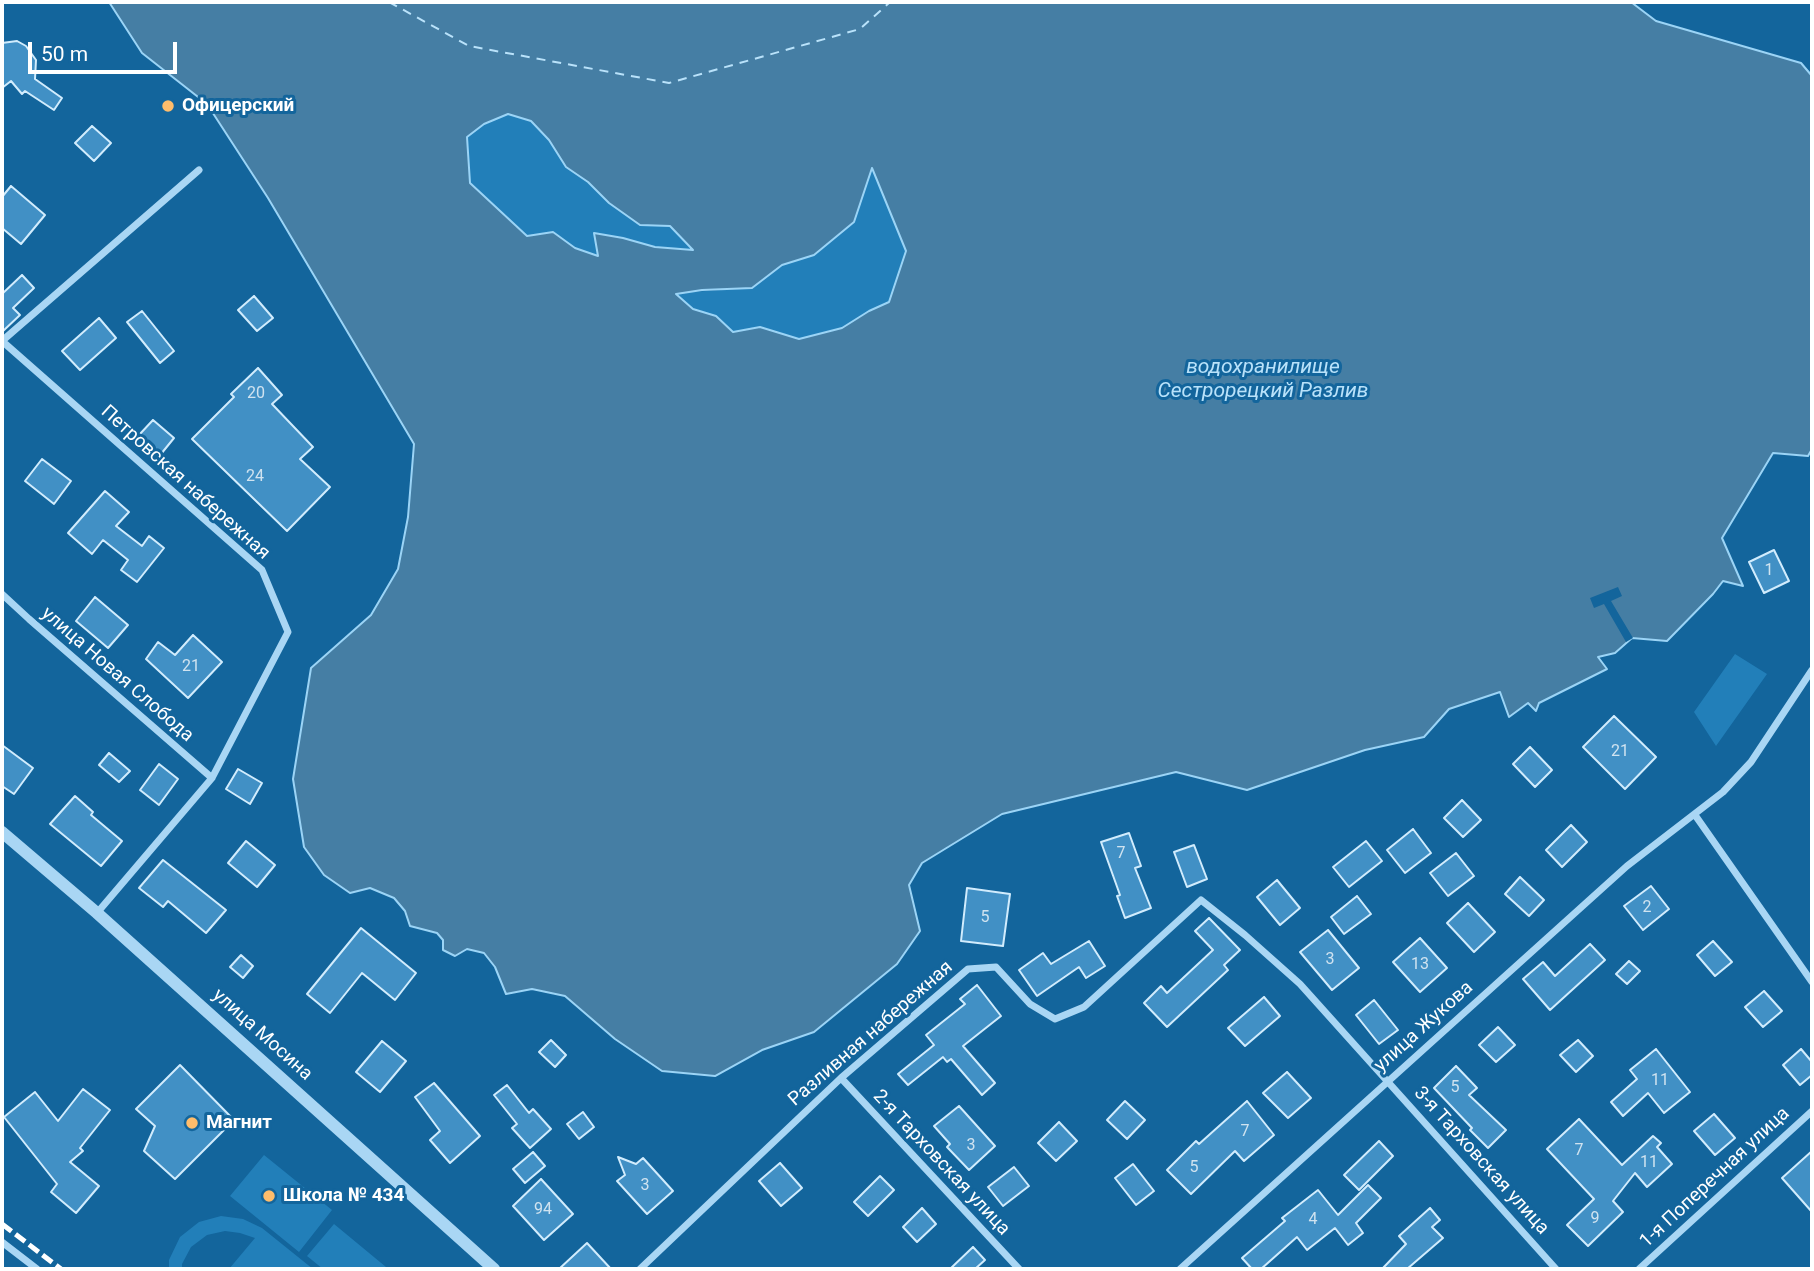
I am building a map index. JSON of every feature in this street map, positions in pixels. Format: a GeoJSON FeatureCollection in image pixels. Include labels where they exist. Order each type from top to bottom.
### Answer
{"type":"FeatureCollection","features":[{"type":"Feature","properties":{"kind":"street","name":"Петровская набережная"},"geometry":{"type":"LineString","coordinates":[[97,913],[212,778],[288,632],[262,570],[2,341],[199,170]]}},
{"type":"Feature","properties":{"kind":"street","name":"улица Новая Слобода"},"geometry":{"type":"LineString","coordinates":[[2,594],[212,778]]}},
{"type":"Feature","properties":{"kind":"street","name":"улица Жукова"},"geometry":{"type":"LineString","coordinates":[[1180,1269],[1627,866],[1723,792],[1751,762],[1812,670]]}},
{"type":"Feature","properties":{"kind":"street"},"geometry":{"type":"LineString","coordinates":[[1695,815],[1812,982]]}},
{"type":"Feature","properties":{"kind":"street","name":"улица Мосина"},"geometry":{"type":"LineString","coordinates":[[2,832],[97,913],[494,1269]]}},
{"type":"Feature","properties":{"kind":"street","name":"3-я Тарховская улица"},"geometry":{"type":"LineString","coordinates":[[1201,900],[1300,984],[1556,1269]]}},
{"type":"Feature","properties":{"kind":"street","name":"Разливная набережная"},"geometry":{"type":"LineString","coordinates":[[640,1269],[841,1078],[968,969],[996,967],[1030,1004],[1055,1018],[1084,1007],[1201,900]]}},
{"type":"Feature","properties":{"kind":"street","name":"2-я Тарховская улица"},"geometry":{"type":"LineString","coordinates":[[841,1078],[1019,1269]]}},
{"type":"Feature","properties":{"kind":"street","name":"1-я Поперечная улица"},"geometry":{"type":"LineString","coordinates":[[1639,1269],[1812,1111]]}},
{"type":"Feature","properties":{"kind":"street"},"geometry":{"type":"LineString","coordinates":[[2,1242],[37,1269]]}},
{"type":"Feature","properties":{"kind":"shaded area"},"geometry":{"type":"Polygon","coordinates":[[[508,114],[531,120],[549,140],[566,167],[588,182],[609,203],[640,225],[670,226],[694,250],[655,247],[595,233],[599,256],[575,248],[553,232],[527,236],[470,184],[467,137],[484,124],[508,114]]]}},
{"type":"Feature","properties":{"kind":"shaded area"},"geometry":{"type":"Polygon","coordinates":[[[872,167],[906,251],[889,302],[842,328],[799,339],[760,327],[733,332],[716,316],[693,309],[675,293],[752,288],[782,265],[814,255],[854,222],[872,167]]]}},
{"type":"Feature","properties":{"kind":"shaded area"},"geometry":{"type":"Polygon","coordinates":[[[1735,654],[1767,674],[1716,746],[1694,712],[1735,654]]]}},
{"type":"Feature","properties":{"kind":"shaded area"},"geometry":{"type":"Polygon","coordinates":[[[264,1155],[332,1210],[299,1252],[230,1196],[264,1155]]]}},
{"type":"Feature","properties":{"kind":"shaded area"},"geometry":{"type":"Polygon","coordinates":[[[221,1216],[243,1219],[262,1228],[313,1269],[229,1269],[255,1238],[225,1231],[207,1235],[191,1247],[182,1269],[169,1269],[169,1260],[180,1237],[199,1222],[221,1216]]]}},
{"type":"Feature","properties":{"kind":"shaded area"},"geometry":{"type":"Polygon","coordinates":[[[334,1224],[386,1267],[385,1269],[323,1269],[307,1256],[334,1224]]]}},
{"type":"Feature","properties":{"kind":"water","name":"водохранилище Сестрорецкий Разлив"},"geometry":{"type":"Polygon","coordinates":[[[109,2],[1631,2],[1656,21],[1801,63],[1812,76],[1812,449],[1808,456],[1773,453],[1722,538],[1743,586],[1723,581],[1667,641],[1632,638],[1615,653],[1598,657],[1607,669],[1539,703],[1536,711],[1528,703],[1509,717],[1500,692],[1449,709],[1424,737],[1365,750],[1247,790],[1176,772],[1002,814],[922,863],[909,885],[920,931],[897,964],[814,1032],[762,1050],[715,1076],[662,1071],[615,1039],[565,996],[532,989],[506,994],[495,967],[484,953],[467,949],[455,956],[443,950],[443,940],[437,933],[410,926],[405,911],[394,898],[370,888],[350,893],[324,875],[304,847],[293,779],[311,668],[371,615],[398,569],[408,517],[414,444],[268,198],[207,104],[142,53],[109,2]],[[508,114],[484,124],[467,137],[470,183],[527,236],[553,232],[575,248],[598,256],[594,233],[655,247],[693,250],[670,226],[640,225],[609,203],[588,182],[566,167],[549,140],[531,121],[508,114]],[[872,168],[854,222],[814,255],[782,265],[752,288],[676,294],[693,309],[716,316],[733,332],[760,327],[799,339],[842,328],[889,302],[906,251],[872,168]]]}},
{"type":"Feature","properties":{"kind":"pier"},"geometry":{"type":"Polygon","coordinates":[[[1618,587],[1622,596],[1611,601],[1633,638],[1626,642],[1604,604],[1594,608],[1590,598],[1618,587]]]}},
{"type":"Feature","properties":{"kind":"building"},"geometry":{"type":"Polygon","coordinates":[[[17,41],[26,46],[36,60],[35,79],[62,98],[54,110],[25,91],[22,94],[11,81],[2,88],[2,43],[17,41]]]}},
{"type":"Feature","properties":{"kind":"building"},"geometry":{"type":"Polygon","coordinates":[[[92,126],[111,143],[94,161],[75,143],[92,126]]]}},
{"type":"Feature","properties":{"kind":"building"},"geometry":{"type":"Polygon","coordinates":[[[11,186],[45,215],[21,244],[2,228],[2,197],[11,186]]]}},
{"type":"Feature","properties":{"kind":"building"},"geometry":{"type":"Polygon","coordinates":[[[22,275],[34,288],[13,308],[20,315],[2,332],[2,294],[22,275]]]}},
{"type":"Feature","properties":{"kind":"building"},"geometry":{"type":"Polygon","coordinates":[[[254,296],[273,318],[257,331],[238,310],[254,296]]]}},
{"type":"Feature","properties":{"kind":"building"},"geometry":{"type":"Polygon","coordinates":[[[142,311],[174,351],[160,363],[127,322],[142,311]]]}},
{"type":"Feature","properties":{"kind":"building"},"geometry":{"type":"Polygon","coordinates":[[[99,318],[116,338],[80,370],[62,351],[99,318]]]}},
{"type":"Feature","properties":{"kind":"building"},"geometry":{"type":"Polygon","coordinates":[[[258,368],[282,395],[272,404],[313,447],[300,459],[330,487],[287,531],[192,439],[234,397],[231,394],[258,368]]]}},
{"type":"Feature","properties":{"kind":"building"},"geometry":{"type":"Polygon","coordinates":[[[153,420],[174,438],[161,454],[139,435],[153,420]]]}},
{"type":"Feature","properties":{"kind":"building"},"geometry":{"type":"Polygon","coordinates":[[[42,459],[71,481],[54,504],[25,481],[42,459]]]}},
{"type":"Feature","properties":{"kind":"building"},"geometry":{"type":"Polygon","coordinates":[[[105,491],[129,512],[116,526],[142,546],[149,536],[164,548],[137,582],[121,570],[128,560],[103,540],[92,554],[68,533],[105,491]]]}},
{"type":"Feature","properties":{"kind":"building"},"geometry":{"type":"Polygon","coordinates":[[[1774,550],[1789,581],[1764,593],[1749,562],[1774,550]]]}},
{"type":"Feature","properties":{"kind":"building"},"geometry":{"type":"Polygon","coordinates":[[[95,597],[128,625],[108,648],[76,621],[95,597]]]}},
{"type":"Feature","properties":{"kind":"building"},"geometry":{"type":"Polygon","coordinates":[[[193,635],[222,662],[188,698],[146,659],[158,642],[175,655],[193,635]]]}},
{"type":"Feature","properties":{"kind":"building"},"geometry":{"type":"Polygon","coordinates":[[[1614,716],[1656,757],[1625,789],[1583,747],[1614,716]]]}},
{"type":"Feature","properties":{"kind":"building"},"geometry":{"type":"Polygon","coordinates":[[[2,745],[33,768],[14,794],[2,786],[2,745]]]}},
{"type":"Feature","properties":{"kind":"building"},"geometry":{"type":"Polygon","coordinates":[[[1530,747],[1552,770],[1535,787],[1513,764],[1530,747]]]}},
{"type":"Feature","properties":{"kind":"building"},"geometry":{"type":"Polygon","coordinates":[[[109,753],[130,771],[119,782],[99,765],[109,753]]]}},
{"type":"Feature","properties":{"kind":"building"},"geometry":{"type":"Polygon","coordinates":[[[159,764],[178,779],[159,805],[140,790],[159,764]]]}},
{"type":"Feature","properties":{"kind":"building"},"geometry":{"type":"Polygon","coordinates":[[[238,769],[262,783],[250,804],[226,789],[238,769]]]}},
{"type":"Feature","properties":{"kind":"building"},"geometry":{"type":"Polygon","coordinates":[[[75,796],[93,812],[91,815],[122,841],[101,866],[50,824],[75,796]]]}},
{"type":"Feature","properties":{"kind":"building"},"geometry":{"type":"Polygon","coordinates":[[[1462,800],[1481,820],[1463,837],[1444,818],[1462,800]]]}},
{"type":"Feature","properties":{"kind":"building"},"geometry":{"type":"Polygon","coordinates":[[[1571,825],[1587,842],[1562,867],[1546,850],[1571,825]]]}},
{"type":"Feature","properties":{"kind":"building"},"geometry":{"type":"Polygon","coordinates":[[[1413,829],[1431,853],[1405,873],[1387,850],[1413,829]]]}},
{"type":"Feature","properties":{"kind":"building"},"geometry":{"type":"Polygon","coordinates":[[[1129,833],[1141,866],[1135,868],[1151,908],[1125,918],[1117,896],[1120,895],[1101,842],[1129,833]]]}},
{"type":"Feature","properties":{"kind":"building"},"geometry":{"type":"Polygon","coordinates":[[[246,841],[275,865],[257,887],[228,863],[246,841]]]}},
{"type":"Feature","properties":{"kind":"building"},"geometry":{"type":"Polygon","coordinates":[[[1366,841],[1382,861],[1349,887],[1333,867],[1366,841]]]}},
{"type":"Feature","properties":{"kind":"building"},"geometry":{"type":"Polygon","coordinates":[[[1194,845],[1207,879],[1187,887],[1174,852],[1194,845]]]}},
{"type":"Feature","properties":{"kind":"building"},"geometry":{"type":"Polygon","coordinates":[[[1456,853],[1474,876],[1448,896],[1430,873],[1456,853]]]}},
{"type":"Feature","properties":{"kind":"building"},"geometry":{"type":"Polygon","coordinates":[[[163,860],[226,910],[206,933],[168,901],[163,907],[139,888],[163,860]]]}},
{"type":"Feature","properties":{"kind":"building"},"geometry":{"type":"Polygon","coordinates":[[[1520,877],[1544,900],[1529,916],[1505,894],[1520,877]]]}},
{"type":"Feature","properties":{"kind":"building"},"geometry":{"type":"Polygon","coordinates":[[[1277,880],[1300,908],[1280,925],[1257,897],[1277,880]]]}},
{"type":"Feature","properties":{"kind":"building"},"geometry":{"type":"Polygon","coordinates":[[[1651,886],[1669,909],[1643,930],[1624,906],[1651,886]]]}},
{"type":"Feature","properties":{"kind":"building"},"geometry":{"type":"Polygon","coordinates":[[[967,888],[1010,894],[1003,946],[961,941],[967,888]]]}},
{"type":"Feature","properties":{"kind":"building"},"geometry":{"type":"Polygon","coordinates":[[[1357,896],[1371,914],[1344,934],[1331,917],[1357,896]]]}},
{"type":"Feature","properties":{"kind":"building"},"geometry":{"type":"Polygon","coordinates":[[[1468,903],[1495,932],[1474,952],[1447,923],[1468,903]]]}},
{"type":"Feature","properties":{"kind":"building"},"geometry":{"type":"Polygon","coordinates":[[[1209,918],[1240,950],[1224,965],[1228,970],[1167,1027],[1144,1003],[1161,986],[1167,993],[1213,950],[1195,931],[1209,918]]]}},
{"type":"Feature","properties":{"kind":"building"},"geometry":{"type":"Polygon","coordinates":[[[361,928],[416,973],[395,1000],[362,973],[330,1013],[307,994],[361,928]]]}},
{"type":"Feature","properties":{"kind":"building"},"geometry":{"type":"Polygon","coordinates":[[[1328,930],[1359,968],[1332,990],[1300,952],[1328,930]]]}},
{"type":"Feature","properties":{"kind":"building"},"geometry":{"type":"Polygon","coordinates":[[[1420,938],[1447,968],[1420,992],[1393,962],[1420,938]]]}},
{"type":"Feature","properties":{"kind":"building"},"geometry":{"type":"Polygon","coordinates":[[[1089,941],[1105,966],[1086,978],[1079,967],[1037,996],[1019,970],[1043,953],[1051,964],[1089,941]]]}},
{"type":"Feature","properties":{"kind":"building"},"geometry":{"type":"Polygon","coordinates":[[[1713,941],[1732,962],[1715,976],[1697,955],[1713,941]]]}},
{"type":"Feature","properties":{"kind":"building"},"geometry":{"type":"Polygon","coordinates":[[[1590,944],[1605,960],[1550,1010],[1523,979],[1543,962],[1555,976],[1590,944]]]}},
{"type":"Feature","properties":{"kind":"building"},"geometry":{"type":"Polygon","coordinates":[[[241,955],[253,966],[243,978],[230,967],[241,955]]]}},
{"type":"Feature","properties":{"kind":"building"},"geometry":{"type":"Polygon","coordinates":[[[1629,961],[1640,971],[1627,984],[1616,974],[1629,961]]]}},
{"type":"Feature","properties":{"kind":"building"},"geometry":{"type":"Polygon","coordinates":[[[977,985],[1001,1016],[963,1046],[995,1083],[982,1095],[951,1059],[947,1062],[943,1057],[908,1085],[898,1074],[934,1045],[926,1035],[965,1004],[960,999],[977,985]]]}},
{"type":"Feature","properties":{"kind":"building"},"geometry":{"type":"Polygon","coordinates":[[[1764,991],[1782,1011],[1763,1027],[1745,1007],[1764,991]]]}},
{"type":"Feature","properties":{"kind":"building"},"geometry":{"type":"Polygon","coordinates":[[[1264,997],[1280,1016],[1245,1046],[1228,1028],[1264,997]]]}},
{"type":"Feature","properties":{"kind":"building"},"geometry":{"type":"Polygon","coordinates":[[[1374,1000],[1398,1030],[1379,1044],[1356,1015],[1374,1000]]]}},
{"type":"Feature","properties":{"kind":"building"},"geometry":{"type":"Polygon","coordinates":[[[1498,1027],[1515,1045],[1496,1062],[1479,1045],[1498,1027]]]}},
{"type":"Feature","properties":{"kind":"building"},"geometry":{"type":"Polygon","coordinates":[[[551,1040],[566,1055],[555,1067],[539,1052],[551,1040]]]}},
{"type":"Feature","properties":{"kind":"building"},"geometry":{"type":"Polygon","coordinates":[[[1578,1040],[1593,1056],[1576,1072],[1560,1055],[1578,1040]]]}},
{"type":"Feature","properties":{"kind":"building"},"geometry":{"type":"Polygon","coordinates":[[[382,1041],[406,1061],[380,1092],[356,1072],[382,1041]]]}},
{"type":"Feature","properties":{"kind":"building"},"geometry":{"type":"Polygon","coordinates":[[[1656,1049],[1690,1092],[1664,1113],[1648,1093],[1623,1116],[1611,1102],[1637,1079],[1630,1070],[1656,1049]]]}},
{"type":"Feature","properties":{"kind":"building"},"geometry":{"type":"Polygon","coordinates":[[[1801,1049],[1812,1062],[1812,1075],[1800,1085],[1783,1065],[1801,1049]]]}},
{"type":"Feature","properties":{"kind":"building","name":"Магнит"},"geometry":{"type":"Polygon","coordinates":[[[180,1065],[234,1120],[175,1179],[144,1151],[155,1126],[136,1109],[180,1065]]]}},
{"type":"Feature","properties":{"kind":"building"},"geometry":{"type":"Polygon","coordinates":[[[1456,1066],[1477,1088],[1469,1095],[1506,1130],[1488,1148],[1434,1088],[1456,1066]]]}},
{"type":"Feature","properties":{"kind":"building"},"geometry":{"type":"Polygon","coordinates":[[[1287,1072],[1311,1098],[1288,1118],[1263,1093],[1287,1072]]]}},
{"type":"Feature","properties":{"kind":"building"},"geometry":{"type":"Polygon","coordinates":[[[434,1083],[480,1136],[450,1163],[430,1140],[440,1131],[415,1097],[434,1083]]]}},
{"type":"Feature","properties":{"kind":"building"},"geometry":{"type":"Polygon","coordinates":[[[507,1085],[529,1113],[533,1109],[551,1129],[530,1148],[512,1128],[517,1124],[494,1095],[507,1085]]]}},
{"type":"Feature","properties":{"kind":"building"},"geometry":{"type":"Polygon","coordinates":[[[83,1089],[110,1110],[80,1148],[83,1151],[70,1162],[99,1186],[76,1213],[51,1192],[57,1184],[4,1117],[35,1092],[58,1121],[83,1089]]]}},
{"type":"Feature","properties":{"kind":"building"},"geometry":{"type":"Polygon","coordinates":[[[1125,1101],[1145,1120],[1127,1139],[1107,1120],[1125,1101]]]}},
{"type":"Feature","properties":{"kind":"building"},"geometry":{"type":"Polygon","coordinates":[[[1247,1101],[1274,1135],[1244,1161],[1235,1151],[1191,1194],[1167,1170],[1196,1141],[1199,1144],[1247,1101]]]}},
{"type":"Feature","properties":{"kind":"building"},"geometry":{"type":"Polygon","coordinates":[[[959,1106],[995,1146],[969,1170],[947,1147],[950,1144],[934,1126],[959,1106]]]}},
{"type":"Feature","properties":{"kind":"building"},"geometry":{"type":"Polygon","coordinates":[[[583,1112],[594,1127],[579,1139],[567,1124],[583,1112]]]}},
{"type":"Feature","properties":{"kind":"building"},"geometry":{"type":"Polygon","coordinates":[[[1714,1114],[1735,1138],[1715,1155],[1694,1131],[1714,1114]]]}},
{"type":"Feature","properties":{"kind":"building"},"geometry":{"type":"Polygon","coordinates":[[[1579,1119],[1622,1165],[1653,1136],[1661,1143],[1657,1147],[1672,1164],[1647,1187],[1635,1173],[1613,1201],[1623,1212],[1588,1246],[1567,1225],[1594,1199],[1547,1149],[1579,1119]]]}},
{"type":"Feature","properties":{"kind":"building"},"geometry":{"type":"Polygon","coordinates":[[[1059,1122],[1077,1141],[1056,1161],[1038,1143],[1059,1122]]]}},
{"type":"Feature","properties":{"kind":"building"},"geometry":{"type":"Polygon","coordinates":[[[1379,1141],[1393,1156],[1359,1190],[1344,1175],[1379,1141]]]}},
{"type":"Feature","properties":{"kind":"building"},"geometry":{"type":"Polygon","coordinates":[[[1812,1151],[1812,1212],[1782,1178],[1812,1151]]]}},
{"type":"Feature","properties":{"kind":"building"},"geometry":{"type":"Polygon","coordinates":[[[533,1152],[545,1166],[525,1183],[513,1169],[533,1152]]]}},
{"type":"Feature","properties":{"kind":"building"},"geometry":{"type":"Polygon","coordinates":[[[618,1157],[636,1164],[643,1158],[673,1191],[647,1214],[617,1181],[625,1175],[618,1157]]]}},
{"type":"Feature","properties":{"kind":"building"},"geometry":{"type":"Polygon","coordinates":[[[780,1163],[802,1188],[781,1206],[759,1181],[780,1163]]]}},
{"type":"Feature","properties":{"kind":"building"},"geometry":{"type":"Polygon","coordinates":[[[1133,1164],[1154,1191],[1136,1205],[1115,1178],[1133,1164]]]}},
{"type":"Feature","properties":{"kind":"building"},"geometry":{"type":"Polygon","coordinates":[[[1014,1167],[1029,1186],[1003,1206],[988,1187],[1014,1167]]]}},
{"type":"Feature","properties":{"kind":"building"},"geometry":{"type":"Polygon","coordinates":[[[880,1176],[894,1190],[868,1216],[854,1202],[880,1176]]]}},
{"type":"Feature","properties":{"kind":"building"},"geometry":{"type":"Polygon","coordinates":[[[541,1179],[573,1214],[544,1240],[513,1206],[541,1179]]]}},
{"type":"Feature","properties":{"kind":"building"},"geometry":{"type":"Polygon","coordinates":[[[1368,1185],[1381,1198],[1356,1223],[1363,1233],[1348,1245],[1335,1228],[1307,1250],[1297,1237],[1261,1269],[1252,1269],[1242,1258],[1285,1221],[1282,1218],[1318,1190],[1338,1215],[1368,1185]]]}},
{"type":"Feature","properties":{"kind":"building"},"geometry":{"type":"Polygon","coordinates":[[[922,1208],[936,1224],[917,1242],[903,1227],[922,1208]]]}},
{"type":"Feature","properties":{"kind":"building"},"geometry":{"type":"Polygon","coordinates":[[[1430,1208],[1440,1220],[1432,1227],[1443,1238],[1407,1269],[1382,1269],[1406,1244],[1399,1236],[1430,1208]]]}},
{"type":"Feature","properties":{"kind":"building"},"geometry":{"type":"Polygon","coordinates":[[[587,1243],[611,1269],[559,1269],[587,1243]]]}},
{"type":"Feature","properties":{"kind":"building"},"geometry":{"type":"Polygon","coordinates":[[[973,1247],[985,1260],[975,1269],[950,1269],[973,1247]]]}},
{"type":"Feature","properties":{"kind":"ferry route"},"geometry":{"type":"LineString","coordinates":[[389,2],[469,46],[669,83],[860,29],[890,2]]}},
{"type":"Feature","properties":{"kind":"railway"},"geometry":{"type":"LineString","coordinates":[[2,1224],[61,1269]]}},
{"type":"Feature","properties":{"kind":"place","name":"Офицерский"},"geometry":{"type":"Point","coordinates":[168,106]}},
{"type":"Feature","properties":{"kind":"place","name":"Магнит"},"geometry":{"type":"Point","coordinates":[192,1123]}},
{"type":"Feature","properties":{"kind":"place","name":"Школа № 434"},"geometry":{"type":"Point","coordinates":[269,1196]}}]}
